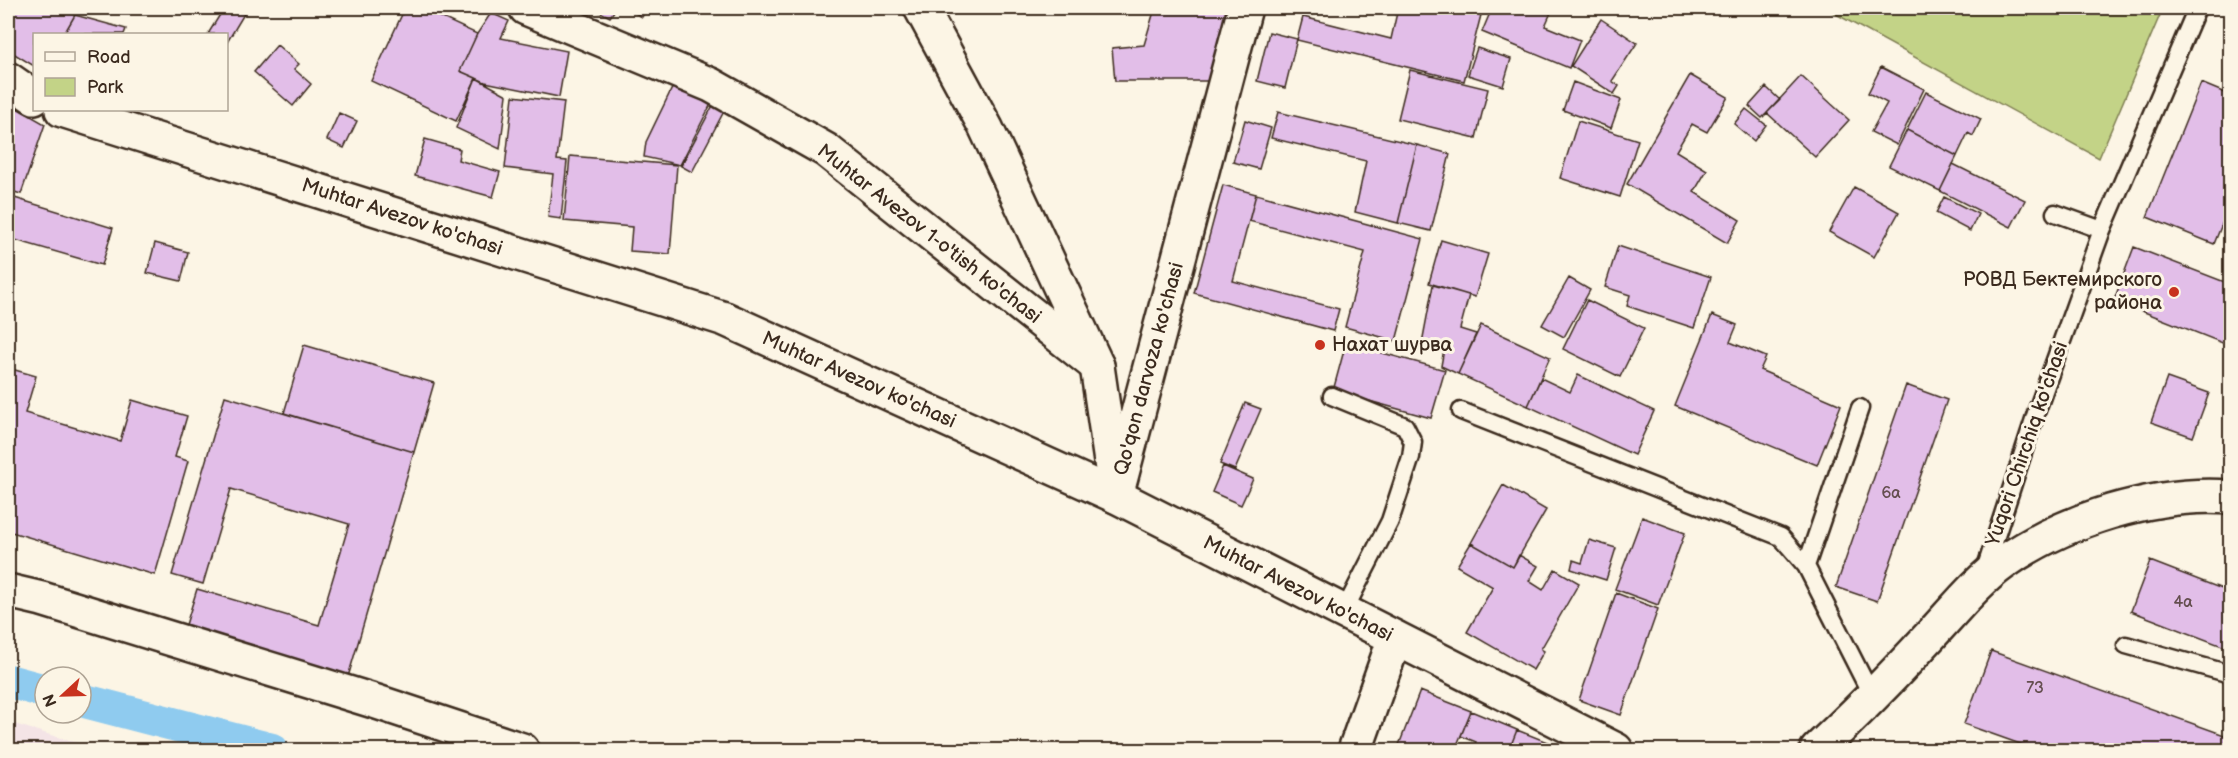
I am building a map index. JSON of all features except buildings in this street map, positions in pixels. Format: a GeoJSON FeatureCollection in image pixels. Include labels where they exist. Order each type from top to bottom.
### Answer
{"type":"FeatureCollection","features":[{"type":"Feature","properties":{"kind":"street","name":"Muhtar Avezov 1-o'tish ko'chasi"},"geometry":{"type":"LineString","coordinates":[[526,8],[711,84],[826,150],[1097,366]]}},
{"type":"Feature","properties":{"kind":"street","name":"Qo'qon darvoza ko'chasi"},"geometry":{"type":"LineString","coordinates":[[921,8],[986,128],[1097,366],[1116,496]]}},
{"type":"Feature","properties":{"kind":"street","name":"Qo'qon darvoza ko'chasi"},"geometry":{"type":"LineString","coordinates":[[1116,496],[1245,8]]}},
{"type":"Feature","properties":{"kind":"street"},"geometry":{"type":"LineString","coordinates":[[8,79],[33,96]]}},
{"type":"Feature","properties":{"kind":"street","name":"Muhtar Avezov ko'chasi"},"geometry":{"type":"LineString","coordinates":[[65,111],[725,319],[1116,496],[1616,750]]}},
{"type":"Feature","properties":{"kind":"street","name":"Yuqori Chirchiq ko'chasi"},"geometry":{"type":"LineString","coordinates":[[1817,750],[1873,698],[1981,582],[2002,564],[2026,549],[2100,516],[2150,502],[2199,497],[2230,497]]}},
{"type":"Feature","properties":{"kind":"street"},"geometry":{"type":"LineString","coordinates":[[8,591],[42,599],[377,702],[522,750]]}},
{"type":"Feature","properties":{"kind":"street"},"geometry":{"type":"LineString","coordinates":[[1355,750],[1395,638]]}},
{"type":"Feature","properties":{"kind":"lane","name":"Yuqori Chirchiq ko'chasi"},"geometry":{"type":"LineString","coordinates":[[1981,582],[2036,413],[2102,230],[2197,8]]}},
{"type":"Feature","properties":{"kind":"lane"},"geometry":{"type":"LineString","coordinates":[[2055,213],[2102,230]]}},
{"type":"Feature","properties":{"kind":"lane"},"geometry":{"type":"LineString","coordinates":[[1332,396],[1405,426],[1413,442],[1411,457],[1390,521],[1343,613]]}},
{"type":"Feature","properties":{"kind":"lane"},"geometry":{"type":"LineString","coordinates":[[1806,566],[1860,408]]}},
{"type":"Feature","properties":{"kind":"lane"},"geometry":{"type":"LineString","coordinates":[[1461,411],[1781,537],[1806,566],[1873,698]]}},
{"type":"Feature","properties":{"kind":"lane"},"geometry":{"type":"LineString","coordinates":[[2126,645],[2230,674]]}},
{"type":"Feature","properties":{"kind":"shaded area"},"geometry":{"type":"Polygon","coordinates":[[[8,722],[100,750],[8,750],[8,722]]]}},
{"type":"Feature","properties":{"kind":"green space"},"geometry":{"type":"Polygon","coordinates":[[[1825,8],[2163,8],[2099,158],[1825,8]]]}},
{"type":"Feature","properties":{"kind":"waterway"},"geometry":{"type":"LineString","coordinates":[[8,681],[33,688]]}},
{"type":"Feature","properties":{"kind":"waterway"},"geometry":{"type":"LineString","coordinates":[[93,703],[272,750]]}},
{"type":"Feature","properties":{"kind":"place","name":"РОВД Бектемирского района"},"geometry":{"type":"Point","coordinates":[2174,292]}},
{"type":"Feature","properties":{"kind":"place","name":"Нахат шурва"},"geometry":{"type":"Point","coordinates":[1320,345]}}]}
